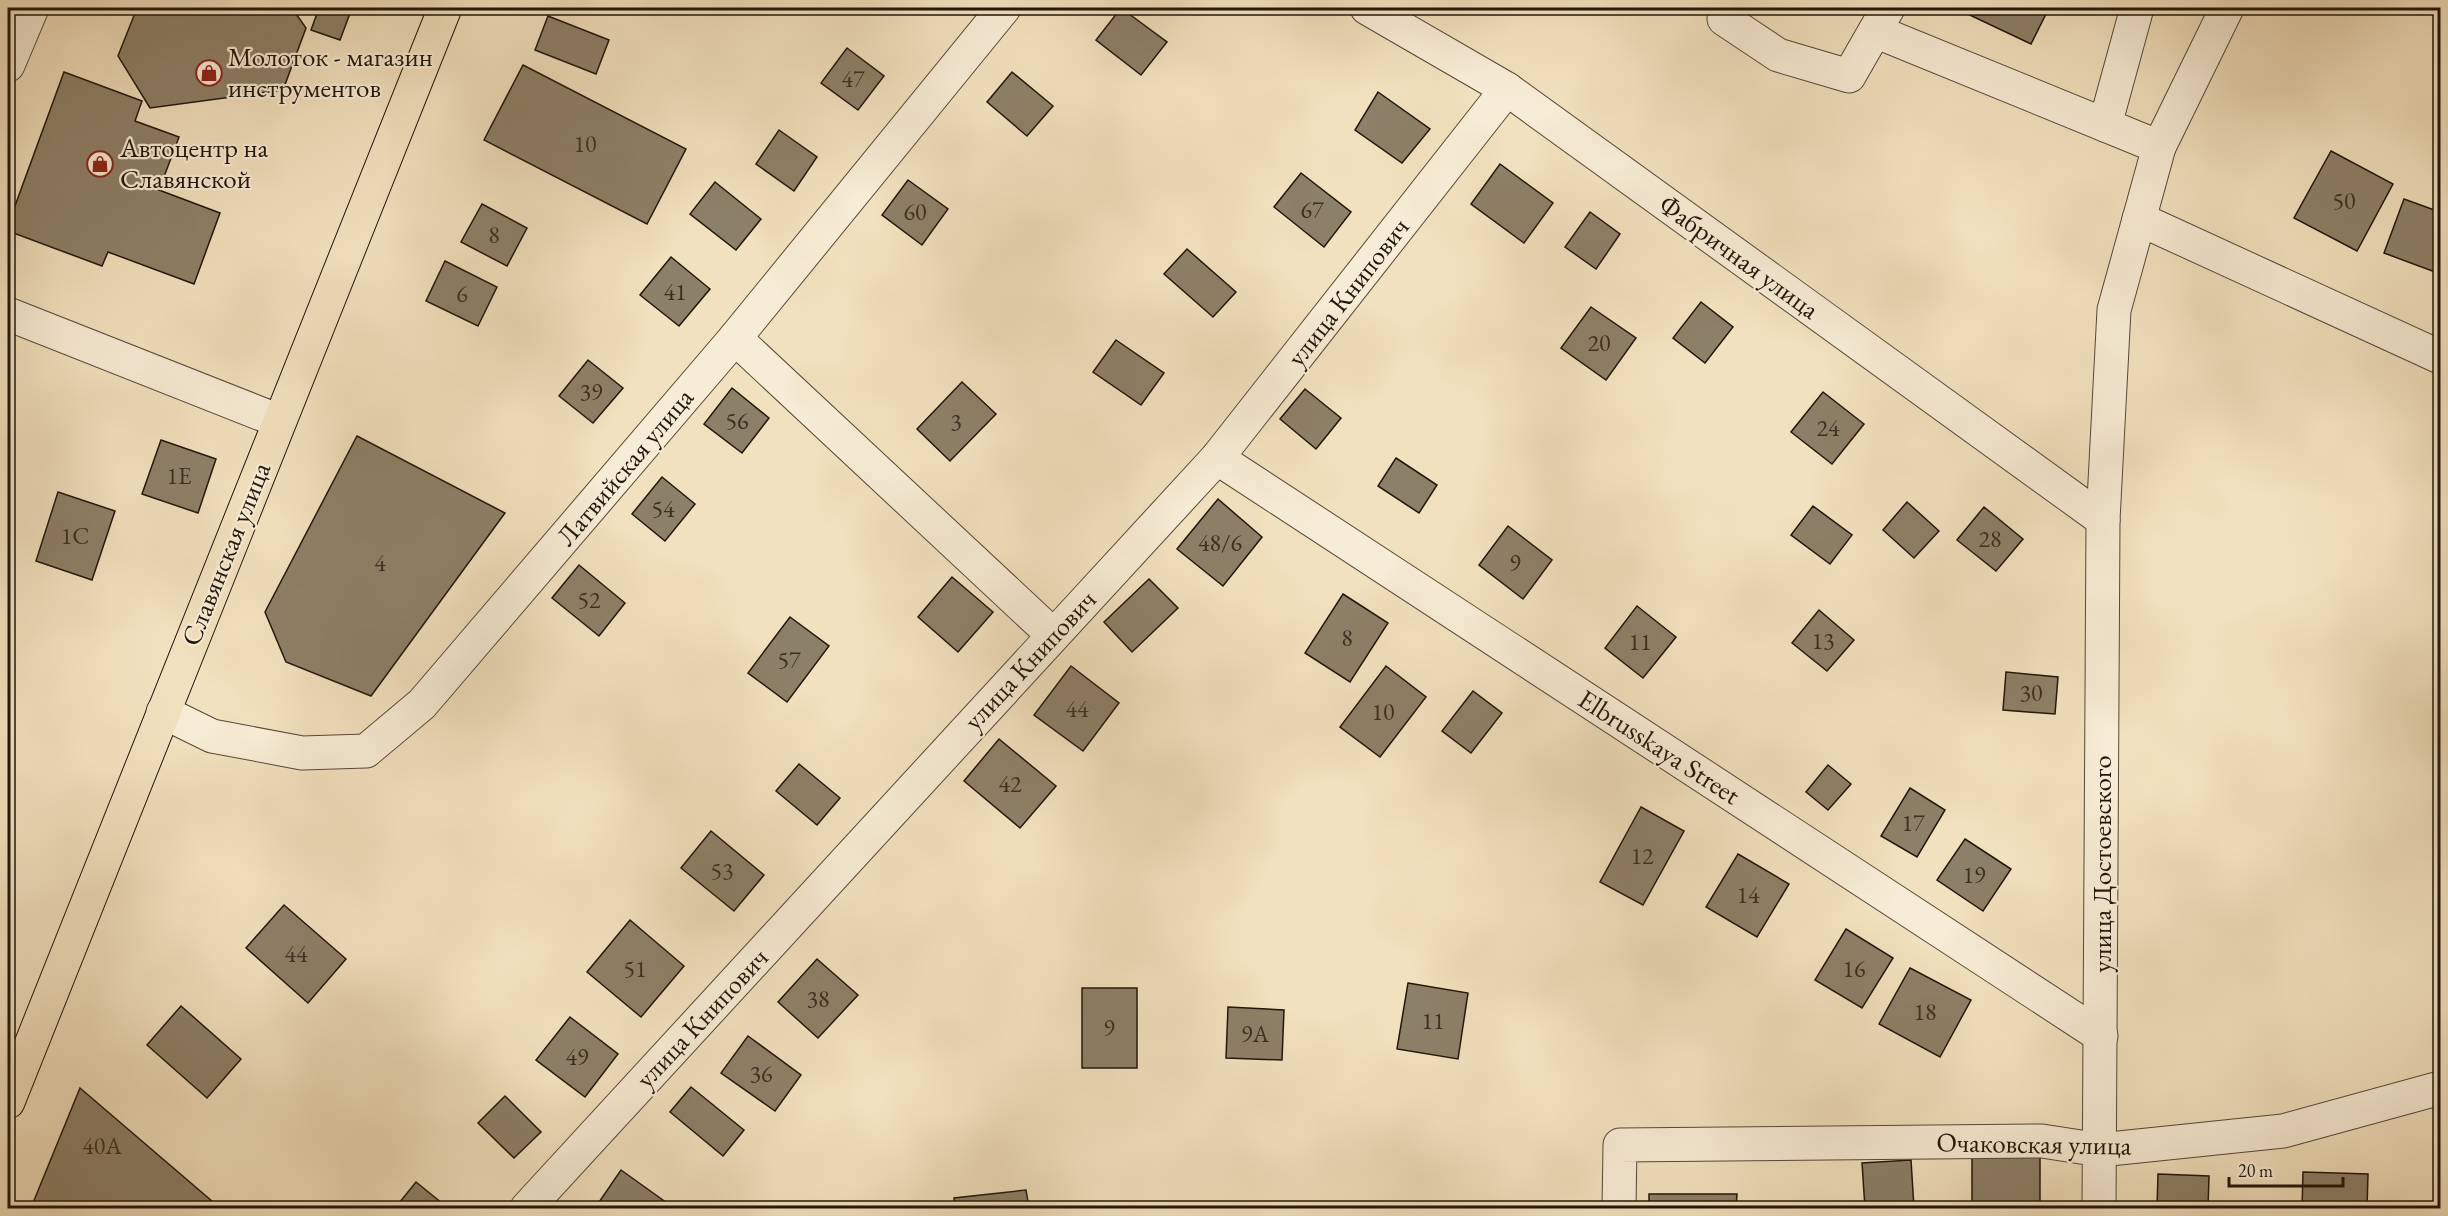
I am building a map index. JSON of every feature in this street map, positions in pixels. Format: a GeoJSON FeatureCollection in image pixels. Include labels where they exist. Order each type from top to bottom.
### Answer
{"type":"FeatureCollection","features":[{"type":"Feature","properties":{"kind":"main road","name":"Славянская улица"},"geometry":{"type":"LineString","coordinates":[[11,1081],[163,712],[445,8]]}},
{"type":"Feature","properties":{"kind":"street"},"geometry":{"type":"LineString","coordinates":[[8,65],[32,8]]}},
{"type":"Feature","properties":{"kind":"street","name":"Латвийская улица"},"geometry":{"type":"LineString","coordinates":[[163,712],[212,736],[302,753],[366,752],[422,704],[735,338],[1004,8]]}},
{"type":"Feature","properties":{"kind":"street","name":"Фабричная улица"},"geometry":{"type":"LineString","coordinates":[[1367,8],[1507,89],[2103,520]]}},
{"type":"Feature","properties":{"kind":"street"},"geometry":{"type":"LineString","coordinates":[[1726,8],[1724,19],[1778,55],[1849,76],[1881,19],[2105,125],[2158,147]]}},
{"type":"Feature","properties":{"kind":"street"},"geometry":{"type":"LineString","coordinates":[[2105,125],[2137,8]]}},
{"type":"Feature","properties":{"kind":"street","name":"улица Достоевского"},"geometry":{"type":"LineString","coordinates":[[2099,1209],[2103,520],[2114,310],[2158,147],[2227,8]]}},
{"type":"Feature","properties":{"kind":"street","name":"улица Книпович"},"geometry":{"type":"LineString","coordinates":[[527,1209],[1218,458],[1507,89]]}},
{"type":"Feature","properties":{"kind":"street"},"geometry":{"type":"LineString","coordinates":[[2139,219],[2440,357]]}},
{"type":"Feature","properties":{"kind":"street"},"geometry":{"type":"LineString","coordinates":[[8,314],[279,421]]}},
{"type":"Feature","properties":{"kind":"street"},"geometry":{"type":"LineString","coordinates":[[735,338],[1053,635]]}},
{"type":"Feature","properties":{"kind":"street","name":"Elbrusskaya Street"},"geometry":{"type":"LineString","coordinates":[[1218,458],[2101,1036]]}},
{"type":"Feature","properties":{"kind":"street","name":"Очаковская улица"},"geometry":{"type":"LineString","coordinates":[[1619,1209],[1620,1145],[2042,1141],[2100,1150],[2283,1131],[2440,1088]]}},
{"type":"Feature","properties":{"kind":"building","name":"Молоток - магазин инструментов"},"geometry":{"type":"Polygon","coordinates":[[[137,8],[292,8],[306,28],[283,90],[150,108],[118,56],[137,8]]]}},
{"type":"Feature","properties":{"kind":"building"},"geometry":{"type":"Polygon","coordinates":[[[319,8],[352,8],[340,40],[311,30],[319,8]]]}},
{"type":"Feature","properties":{"kind":"building"},"geometry":{"type":"Polygon","coordinates":[[[1121,8],[1167,42],[1141,75],[1096,40],[1121,8]]]}},
{"type":"Feature","properties":{"kind":"building"},"geometry":{"type":"Polygon","coordinates":[[[1955,8],[2049,8],[2031,44],[1955,8]]]}},
{"type":"Feature","properties":{"kind":"building"},"geometry":{"type":"Polygon","coordinates":[[[548,16],[609,40],[596,74],[535,50],[548,16]]]}},
{"type":"Feature","properties":{"kind":"building"},"geometry":{"type":"Polygon","coordinates":[[[847,48],[884,76],[858,110],[821,83],[847,48]]]}},
{"type":"Feature","properties":{"kind":"building"},"geometry":{"type":"Polygon","coordinates":[[[523,65],[686,149],[647,224],[484,140],[523,65]]]}},
{"type":"Feature","properties":{"kind":"building","name":"Автоцентр на Славянской"},"geometry":{"type":"Polygon","coordinates":[[[64,72],[142,101],[135,121],[179,137],[159,190],[220,213],[194,284],[108,252],[102,266],[8,231],[8,225],[64,72]]]}},
{"type":"Feature","properties":{"kind":"building"},"geometry":{"type":"Polygon","coordinates":[[[1012,72],[1053,106],[1027,136],[987,102],[1012,72]]]}},
{"type":"Feature","properties":{"kind":"building"},"geometry":{"type":"Polygon","coordinates":[[[1378,92],[1430,129],[1402,163],[1355,130],[1378,92]]]}},
{"type":"Feature","properties":{"kind":"building"},"geometry":{"type":"Polygon","coordinates":[[[779,130],[817,157],[794,191],[756,164],[779,130]]]}},
{"type":"Feature","properties":{"kind":"building"},"geometry":{"type":"Polygon","coordinates":[[[2331,151],[2393,184],[2357,251],[2294,218],[2331,151]]]}},
{"type":"Feature","properties":{"kind":"building"},"geometry":{"type":"Polygon","coordinates":[[[1500,164],[1553,203],[1524,243],[1471,204],[1500,164]]]}},
{"type":"Feature","properties":{"kind":"building"},"geometry":{"type":"Polygon","coordinates":[[[1301,173],[1351,212],[1324,247],[1274,207],[1301,173]]]}},
{"type":"Feature","properties":{"kind":"building"},"geometry":{"type":"Polygon","coordinates":[[[908,180],[948,209],[922,245],[882,215],[908,180]]]}},
{"type":"Feature","properties":{"kind":"building"},"geometry":{"type":"Polygon","coordinates":[[[715,182],[761,219],[736,250],[690,214],[715,182]]]}},
{"type":"Feature","properties":{"kind":"building"},"geometry":{"type":"Polygon","coordinates":[[[2404,199],[2440,212],[2440,257],[2435,272],[2384,253],[2404,199]]]}},
{"type":"Feature","properties":{"kind":"building"},"geometry":{"type":"Polygon","coordinates":[[[482,204],[527,228],[507,266],[461,242],[482,204]]]}},
{"type":"Feature","properties":{"kind":"building"},"geometry":{"type":"Polygon","coordinates":[[[1590,212],[1620,234],[1596,269],[1565,247],[1590,212]]]}},
{"type":"Feature","properties":{"kind":"building"},"geometry":{"type":"Polygon","coordinates":[[[1187,249],[1236,292],[1213,317],[1164,274],[1187,249]]]}},
{"type":"Feature","properties":{"kind":"building"},"geometry":{"type":"Polygon","coordinates":[[[671,257],[710,289],[679,326],[640,295],[671,257]]]}},
{"type":"Feature","properties":{"kind":"building"},"geometry":{"type":"Polygon","coordinates":[[[445,261],[497,287],[478,326],[426,301],[445,261]]]}},
{"type":"Feature","properties":{"kind":"building"},"geometry":{"type":"Polygon","coordinates":[[[1701,302],[1733,327],[1705,363],[1673,338],[1701,302]]]}},
{"type":"Feature","properties":{"kind":"building"},"geometry":{"type":"Polygon","coordinates":[[[1591,307],[1636,338],[1606,380],[1561,348],[1591,307]]]}},
{"type":"Feature","properties":{"kind":"building"},"geometry":{"type":"Polygon","coordinates":[[[1116,340],[1164,373],[1141,405],[1093,372],[1116,340]]]}},
{"type":"Feature","properties":{"kind":"building"},"geometry":{"type":"Polygon","coordinates":[[[588,360],[623,388],[593,423],[559,396],[588,360]]]}},
{"type":"Feature","properties":{"kind":"building"},"geometry":{"type":"Polygon","coordinates":[[[962,382],[996,414],[950,461],[917,429],[962,382]]]}},
{"type":"Feature","properties":{"kind":"building"},"geometry":{"type":"Polygon","coordinates":[[[732,388],[769,418],[742,453],[704,424],[732,388]]]}},
{"type":"Feature","properties":{"kind":"building"},"geometry":{"type":"Polygon","coordinates":[[[1305,389],[1341,418],[1316,449],[1280,419],[1305,389]]]}},
{"type":"Feature","properties":{"kind":"building"},"geometry":{"type":"Polygon","coordinates":[[[1823,392],[1864,424],[1832,464],[1791,432],[1823,392]]]}},
{"type":"Feature","properties":{"kind":"building"},"geometry":{"type":"Polygon","coordinates":[[[357,436],[505,513],[371,696],[286,662],[265,612],[357,436]]]}},
{"type":"Feature","properties":{"kind":"building"},"geometry":{"type":"Polygon","coordinates":[[[161,440],[216,459],[198,513],[142,494],[161,440]]]}},
{"type":"Feature","properties":{"kind":"building"},"geometry":{"type":"Polygon","coordinates":[[[1396,458],[1437,485],[1419,513],[1378,486],[1396,458]]]}},
{"type":"Feature","properties":{"kind":"building"},"geometry":{"type":"Polygon","coordinates":[[[662,477],[695,504],[665,541],[632,514],[662,477]]]}},
{"type":"Feature","properties":{"kind":"building"},"geometry":{"type":"Polygon","coordinates":[[[58,492],[115,511],[92,580],[36,561],[58,492]]]}},
{"type":"Feature","properties":{"kind":"building"},"geometry":{"type":"Polygon","coordinates":[[[1218,499],[1262,537],[1223,586],[1177,549],[1218,499]]]}},
{"type":"Feature","properties":{"kind":"building"},"geometry":{"type":"Polygon","coordinates":[[[1907,502],[1939,531],[1914,558],[1883,530],[1907,502]]]}},
{"type":"Feature","properties":{"kind":"building"},"geometry":{"type":"Polygon","coordinates":[[[1813,506],[1852,535],[1830,564],[1791,535],[1813,506]]]}},
{"type":"Feature","properties":{"kind":"building"},"geometry":{"type":"Polygon","coordinates":[[[1984,507],[2023,539],[1996,571],[1957,540],[1984,507]]]}},
{"type":"Feature","properties":{"kind":"building"},"geometry":{"type":"Polygon","coordinates":[[[1508,526],[1552,560],[1523,599],[1479,565],[1508,526]]]}},
{"type":"Feature","properties":{"kind":"building"},"geometry":{"type":"Polygon","coordinates":[[[579,565],[625,603],[599,636],[552,598],[579,565]]]}},
{"type":"Feature","properties":{"kind":"building"},"geometry":{"type":"Polygon","coordinates":[[[952,577],[993,612],[958,652],[918,617],[952,577]]]}},
{"type":"Feature","properties":{"kind":"building"},"geometry":{"type":"Polygon","coordinates":[[[1149,579],[1178,608],[1132,652],[1104,622],[1149,579]]]}},
{"type":"Feature","properties":{"kind":"building"},"geometry":{"type":"Polygon","coordinates":[[[1343,594],[1388,623],[1350,682],[1305,653],[1343,594]]]}},
{"type":"Feature","properties":{"kind":"building"},"geometry":{"type":"Polygon","coordinates":[[[1637,606],[1676,637],[1643,678],[1605,648],[1637,606]]]}},
{"type":"Feature","properties":{"kind":"building"},"geometry":{"type":"Polygon","coordinates":[[[1819,610],[1854,640],[1827,671],[1792,643],[1819,610]]]}},
{"type":"Feature","properties":{"kind":"building"},"geometry":{"type":"Polygon","coordinates":[[[790,617],[829,646],[787,702],[748,673],[790,617]]]}},
{"type":"Feature","properties":{"kind":"building"},"geometry":{"type":"Polygon","coordinates":[[[1071,666],[1119,703],[1083,751],[1034,715],[1071,666]]]}},
{"type":"Feature","properties":{"kind":"building"},"geometry":{"type":"Polygon","coordinates":[[[1386,666],[1426,697],[1380,757],[1340,727],[1386,666]]]}},
{"type":"Feature","properties":{"kind":"building"},"geometry":{"type":"Polygon","coordinates":[[[2006,672],[2058,677],[2055,714],[2003,710],[2006,672]]]}},
{"type":"Feature","properties":{"kind":"building"},"geometry":{"type":"Polygon","coordinates":[[[1473,691],[1502,713],[1471,753],[1442,731],[1473,691]]]}},
{"type":"Feature","properties":{"kind":"building"},"geometry":{"type":"Polygon","coordinates":[[[999,739],[1056,786],[1020,828],[964,781],[999,739]]]}},
{"type":"Feature","properties":{"kind":"building"},"geometry":{"type":"Polygon","coordinates":[[[799,764],[840,798],[817,825],[776,791],[799,764]]]}},
{"type":"Feature","properties":{"kind":"building"},"geometry":{"type":"Polygon","coordinates":[[[1828,765],[1851,784],[1828,810],[1806,792],[1828,765]]]}},
{"type":"Feature","properties":{"kind":"building"},"geometry":{"type":"Polygon","coordinates":[[[1910,788],[1945,810],[1917,857],[1881,836],[1910,788]]]}},
{"type":"Feature","properties":{"kind":"building"},"geometry":{"type":"Polygon","coordinates":[[[1641,807],[1684,831],[1643,905],[1600,882],[1641,807]]]}},
{"type":"Feature","properties":{"kind":"building"},"geometry":{"type":"Polygon","coordinates":[[[711,831],[764,875],[734,911],[681,868],[711,831]]]}},
{"type":"Feature","properties":{"kind":"building"},"geometry":{"type":"Polygon","coordinates":[[[1965,839],[2011,869],[1983,911],[1937,880],[1965,839]]]}},
{"type":"Feature","properties":{"kind":"building"},"geometry":{"type":"Polygon","coordinates":[[[1738,854],[1789,884],[1757,937],[1706,907],[1738,854]]]}},
{"type":"Feature","properties":{"kind":"building"},"geometry":{"type":"Polygon","coordinates":[[[284,905],[346,959],[308,1003],[246,948],[284,905]]]}},
{"type":"Feature","properties":{"kind":"building"},"geometry":{"type":"Polygon","coordinates":[[[630,920],[684,966],[641,1017],[587,972],[630,920]]]}},
{"type":"Feature","properties":{"kind":"building"},"geometry":{"type":"Polygon","coordinates":[[[1846,929],[1893,958],[1862,1008],[1815,980],[1846,929]]]}},
{"type":"Feature","properties":{"kind":"building"},"geometry":{"type":"Polygon","coordinates":[[[817,959],[858,995],[818,1038],[778,1002],[817,959]]]}},
{"type":"Feature","properties":{"kind":"building"},"geometry":{"type":"Polygon","coordinates":[[[1910,968],[1971,1000],[1940,1057],[1879,1024],[1910,968]]]}},
{"type":"Feature","properties":{"kind":"building"},"geometry":{"type":"Polygon","coordinates":[[[1408,983],[1468,993],[1458,1059],[1397,1049],[1408,983]]]}},
{"type":"Feature","properties":{"kind":"building"},"geometry":{"type":"Polygon","coordinates":[[[1082,988],[1137,988],[1137,1068],[1082,1068],[1082,988]]]}},
{"type":"Feature","properties":{"kind":"building"},"geometry":{"type":"Polygon","coordinates":[[[181,1006],[241,1059],[207,1098],[147,1045],[181,1006]]]}},
{"type":"Feature","properties":{"kind":"building"},"geometry":{"type":"Polygon","coordinates":[[[1228,1007],[1284,1010],[1282,1060],[1226,1058],[1228,1007]]]}},
{"type":"Feature","properties":{"kind":"building"},"geometry":{"type":"Polygon","coordinates":[[[570,1017],[618,1054],[585,1097],[536,1060],[570,1017]]]}},
{"type":"Feature","properties":{"kind":"building"},"geometry":{"type":"Polygon","coordinates":[[[748,1036],[801,1075],[775,1111],[721,1073],[748,1036]]]}},
{"type":"Feature","properties":{"kind":"building"},"geometry":{"type":"Polygon","coordinates":[[[691,1087],[744,1130],[723,1156],[670,1112],[691,1087]]]}},
{"type":"Feature","properties":{"kind":"building"},"geometry":{"type":"Polygon","coordinates":[[[80,1088],[220,1208],[41,1208],[33,1203],[80,1088]]]}},
{"type":"Feature","properties":{"kind":"building"},"geometry":{"type":"Polygon","coordinates":[[[505,1096],[541,1132],[514,1158],[478,1123],[505,1096]]]}},
{"type":"Feature","properties":{"kind":"building"},"geometry":{"type":"Polygon","coordinates":[[[1972,1155],[2040,1155],[2040,1208],[1972,1208],[1972,1155]]]}},
{"type":"Feature","properties":{"kind":"building"},"geometry":{"type":"Polygon","coordinates":[[[1911,1160],[1914,1208],[1865,1208],[1862,1163],[1911,1160]]]}},
{"type":"Feature","properties":{"kind":"building"},"geometry":{"type":"Polygon","coordinates":[[[621,1170],[674,1208],[595,1208],[621,1170]]]}},
{"type":"Feature","properties":{"kind":"building"},"geometry":{"type":"Polygon","coordinates":[[[2303,1172],[2368,1174],[2367,1208],[2302,1208],[2303,1172]]]}},
{"type":"Feature","properties":{"kind":"building"},"geometry":{"type":"Polygon","coordinates":[[[2158,1174],[2209,1176],[2208,1208],[2157,1208],[2158,1174]]]}},
{"type":"Feature","properties":{"kind":"building"},"geometry":{"type":"Polygon","coordinates":[[[416,1182],[448,1208],[395,1208],[416,1182]]]}},
{"type":"Feature","properties":{"kind":"building"},"geometry":{"type":"Polygon","coordinates":[[[1026,1190],[1029,1208],[955,1208],[954,1198],[1026,1190]]]}},
{"type":"Feature","properties":{"kind":"building"},"geometry":{"type":"Polygon","coordinates":[[[1649,1194],[1737,1194],[1736,1208],[1649,1208],[1649,1194]]]}},
{"type":"Feature","properties":{"kind":"place","name":"Молоток - магазин инструментов"},"geometry":{"type":"Point","coordinates":[209,73]}},
{"type":"Feature","properties":{"kind":"place","name":"Автоцентр на Славянской"},"geometry":{"type":"Point","coordinates":[100,164]}}]}
